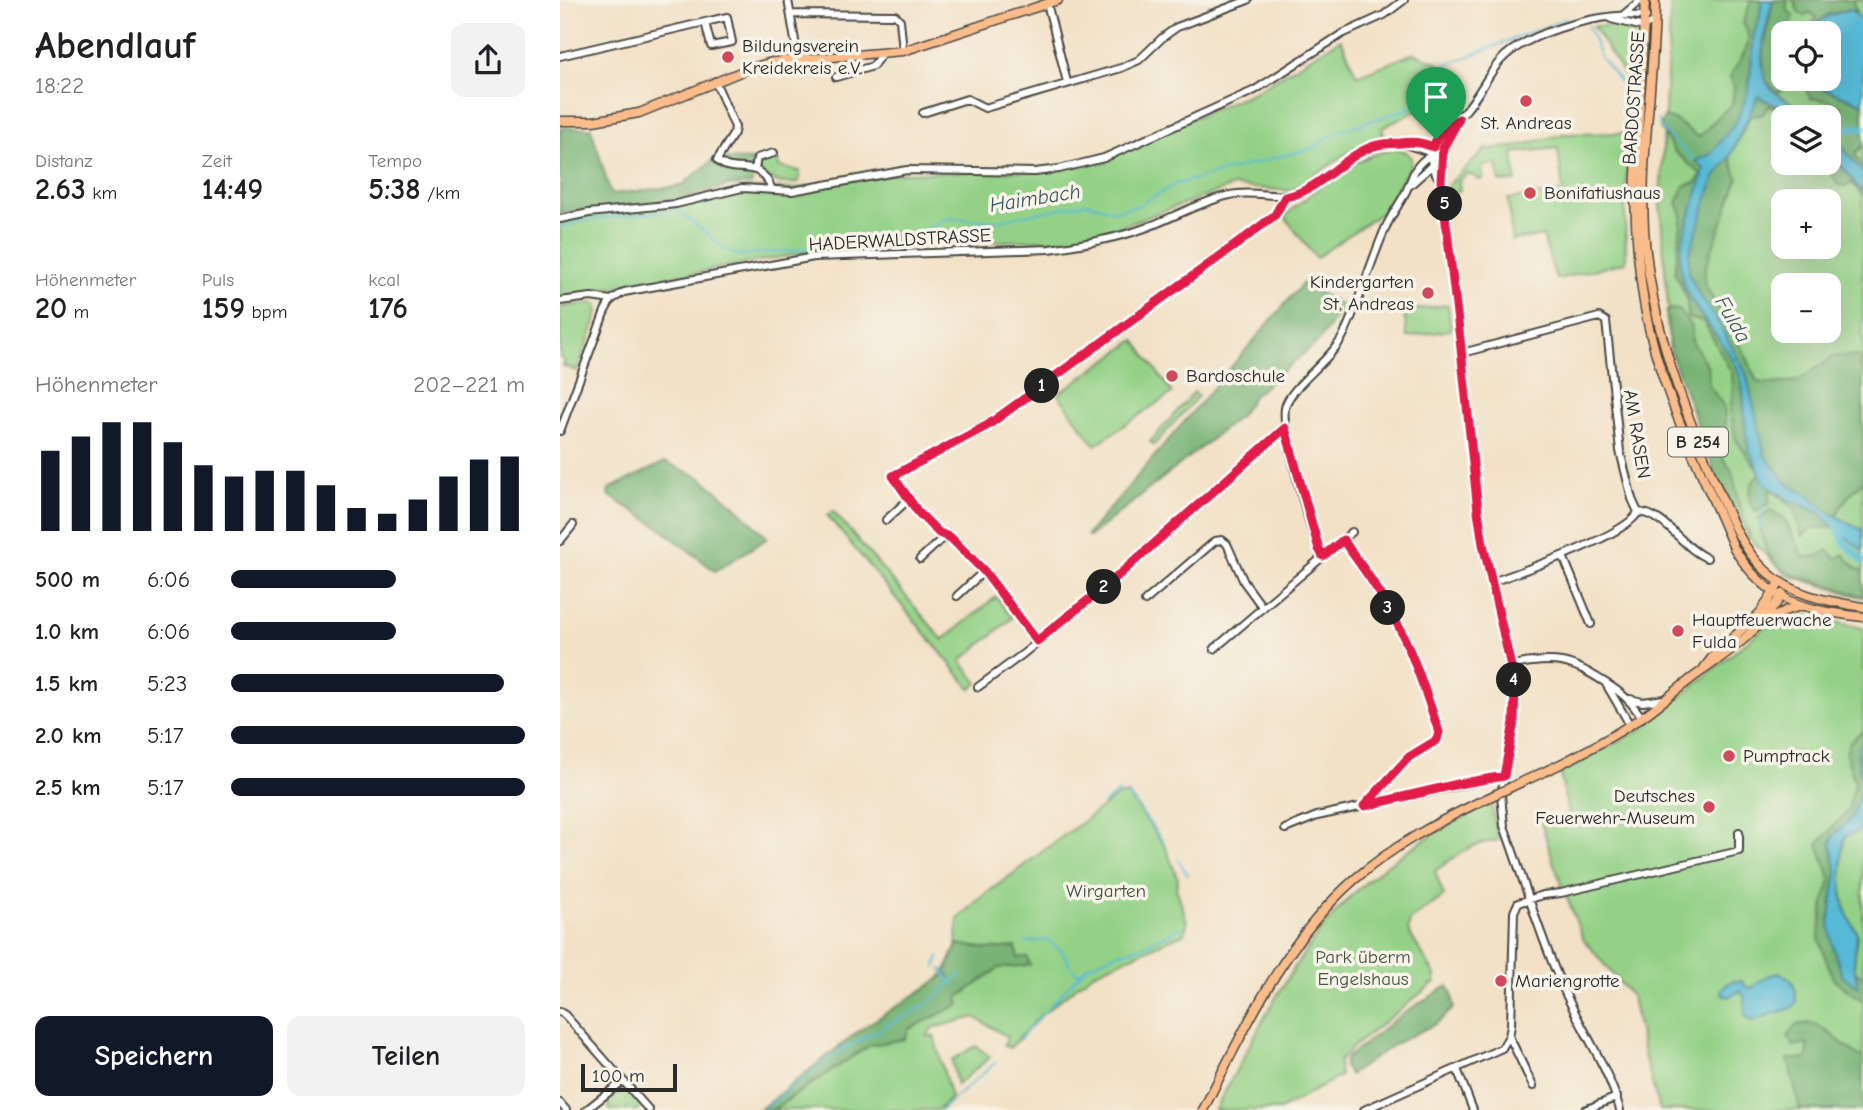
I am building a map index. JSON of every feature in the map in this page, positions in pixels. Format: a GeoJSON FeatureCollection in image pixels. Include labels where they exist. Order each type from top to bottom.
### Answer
{"type":"FeatureCollection","features":[{"type":"Feature","properties":{"kind":"main road"},"geometry":{"type":"LineString","coordinates":[[560,121],[593,121],[639,113],[748,69],[798,58],[903,51],[1058,0]]}},
{"type":"Feature","properties":{"kind":"main road","name":"BARDOSTRASSE"},"geometry":{"type":"LineString","coordinates":[[1643,0],[1635,225],[1640,279],[1655,353],[1677,416],[1734,548],[1757,578],[1778,594],[1802,606],[1822,612],[1863,617]]}},
{"type":"Feature","properties":{"kind":"main road","name":"BARDOSTRASSE"},"geometry":{"type":"LineString","coordinates":[[1654,0],[1652,76],[1645,153],[1644,227],[1649,278],[1664,351],[1684,408],[1732,522],[1750,553],[1764,569],[1802,593],[1863,607]]}},
{"type":"Feature","properties":{"kind":"main road"},"geometry":{"type":"LineString","coordinates":[[1760,625],[1784,584]]}},
{"type":"Feature","properties":{"kind":"main road"},"geometry":{"type":"LineString","coordinates":[[1702,671],[1715,654],[1778,594]]}},
{"type":"Feature","properties":{"kind":"main road"},"geometry":{"type":"LineString","coordinates":[[1203,1110],[1273,979],[1320,914],[1355,879],[1386,854],[1433,825],[1578,755],[1642,718],[1702,671],[1721,660],[1760,625],[1787,610],[1802,606]]}},
{"type":"Feature","properties":{"kind":"street"},"geometry":{"type":"LineString","coordinates":[[788,0],[798,58]]}},
{"type":"Feature","properties":{"kind":"street"},"geometry":{"type":"LineString","coordinates":[[923,113],[967,99],[985,108],[1121,68],[1139,60],[1161,38],[1177,27],[1228,3],[1248,0]]}},
{"type":"Feature","properties":{"kind":"street"},"geometry":{"type":"LineString","coordinates":[[560,219],[589,213],[676,204],[742,188],[792,191],[907,170],[1035,172],[1104,158],[1255,90],[1342,34],[1384,15],[1404,0]]}},
{"type":"Feature","properties":{"kind":"street"},"geometry":{"type":"LineString","coordinates":[[1622,16],[1643,0]]}},
{"type":"Feature","properties":{"kind":"street"},"geometry":{"type":"LineString","coordinates":[[1047,3],[1067,82]]}},
{"type":"Feature","properties":{"kind":"street"},"geometry":{"type":"LineString","coordinates":[[791,14],[895,15],[900,20],[903,51]]}},
{"type":"Feature","properties":{"kind":"street"},"geometry":{"type":"LineString","coordinates":[[1620,1110],[1604,1067],[1564,991],[1529,898],[1500,809],[1514,722],[1515,684],[1477,507],[1441,181],[1442,156],[1459,119],[1500,61],[1524,43],[1566,26],[1622,16],[1644,16],[1654,20]]}},
{"type":"Feature","properties":{"kind":"street"},"geometry":{"type":"LineString","coordinates":[[560,56],[705,22],[727,17],[732,42],[711,46],[705,22]]}},
{"type":"Feature","properties":{"kind":"street"},"geometry":{"type":"LineString","coordinates":[[1611,19],[1644,27],[1654,20]]}},
{"type":"Feature","properties":{"kind":"street"},"geometry":{"type":"LineString","coordinates":[[836,77],[873,66],[882,53]]}},
{"type":"Feature","properties":{"kind":"street"},"geometry":{"type":"LineString","coordinates":[[715,81],[735,127],[717,160],[728,167],[755,169],[769,181],[772,190]]}},
{"type":"Feature","properties":{"kind":"street"},"geometry":{"type":"LineString","coordinates":[[1323,556],[1315,537],[1285,428],[1285,407],[1289,397],[1322,365],[1343,338],[1386,226],[1408,187],[1432,155],[1437,139],[1448,126],[1459,119]]}},
{"type":"Feature","properties":{"kind":"street"},"geometry":{"type":"LineString","coordinates":[[1037,641],[984,571],[951,538],[944,537],[908,500],[893,476],[988,425],[1275,215],[1285,197],[1304,192],[1362,152],[1374,146],[1416,142],[1432,155],[1441,181]]}},
{"type":"Feature","properties":{"kind":"street"},"geometry":{"type":"LineString","coordinates":[[755,169],[757,158],[774,153]]}},
{"type":"Feature","properties":{"kind":"street"},"geometry":{"type":"LineString","coordinates":[[1432,155],[1442,156]]}},
{"type":"Feature","properties":{"kind":"street"},"geometry":{"type":"LineString","coordinates":[[1432,155],[1442,156]]}},
{"type":"Feature","properties":{"kind":"street","name":"HADERWALDSTRASSE"},"geometry":{"type":"LineString","coordinates":[[611,300],[624,292],[814,257],[1062,247],[1142,229],[1232,194],[1256,193],[1285,197]]}},
{"type":"Feature","properties":{"kind":"street"},"geometry":{"type":"LineString","coordinates":[[560,301],[591,297],[611,300],[560,431]]}},
{"type":"Feature","properties":{"kind":"street","name":"AM RASEN"},"geometry":{"type":"LineString","coordinates":[[1462,353],[1599,317],[1606,321],[1620,451],[1638,512]]}},
{"type":"Feature","properties":{"kind":"street"},"geometry":{"type":"LineString","coordinates":[[978,687],[1112,581],[1285,428]]}},
{"type":"Feature","properties":{"kind":"street"},"geometry":{"type":"LineString","coordinates":[[886,520],[908,500]]}},
{"type":"Feature","properties":{"kind":"street"},"geometry":{"type":"LineString","coordinates":[[1492,582],[1563,555],[1627,524],[1636,518],[1638,512],[1653,515],[1697,554],[1707,558]]}},
{"type":"Feature","properties":{"kind":"street"},"geometry":{"type":"LineString","coordinates":[[560,541],[573,525]]}},
{"type":"Feature","properties":{"kind":"street"},"geometry":{"type":"LineString","coordinates":[[1214,649],[1352,533]]}},
{"type":"Feature","properties":{"kind":"street"},"geometry":{"type":"LineString","coordinates":[[920,559],[944,537]]}},
{"type":"Feature","properties":{"kind":"street"},"geometry":{"type":"LineString","coordinates":[[1146,601],[1215,541],[1222,540],[1227,544],[1244,582],[1263,608]]}},
{"type":"Feature","properties":{"kind":"street"},"geometry":{"type":"LineString","coordinates":[[1343,540],[1393,615],[1410,651],[1439,732],[1437,740],[1409,757],[1364,806]]}},
{"type":"Feature","properties":{"kind":"street"},"geometry":{"type":"LineString","coordinates":[[1563,555],[1591,624]]}},
{"type":"Feature","properties":{"kind":"street"},"geometry":{"type":"LineString","coordinates":[[957,596],[984,571]]}},
{"type":"Feature","properties":{"kind":"street"},"geometry":{"type":"LineString","coordinates":[[1511,665],[1537,661],[1564,662],[1587,670],[1618,689],[1642,718]]}},
{"type":"Feature","properties":{"kind":"street"},"geometry":{"type":"LineString","coordinates":[[1606,684],[1630,725]]}},
{"type":"Feature","properties":{"kind":"street"},"geometry":{"type":"LineString","coordinates":[[1628,699],[1643,702],[1669,698]]}},
{"type":"Feature","properties":{"kind":"street"},"geometry":{"type":"LineString","coordinates":[[1285,829],[1317,816],[1504,776]]}},
{"type":"Feature","properties":{"kind":"street"},"geometry":{"type":"LineString","coordinates":[[1364,1110],[1502,1048],[1509,1036],[1514,912],[1518,903],[1529,898],[1561,893],[1739,851],[1739,832]]}},
{"type":"Feature","properties":{"kind":"street"},"geometry":{"type":"LineString","coordinates":[[560,1012],[649,1110]]}},
{"type":"Feature","properties":{"kind":"street"},"geometry":{"type":"LineString","coordinates":[[1509,1036],[1533,1086]]}},
{"type":"Feature","properties":{"kind":"street"},"geometry":{"type":"LineString","coordinates":[[1457,1069],[1473,1110]]}},
{"type":"Feature","properties":{"kind":"street"},"geometry":{"type":"LineString","coordinates":[[586,1110],[623,1082]]}},
{"type":"Feature","properties":{"kind":"street"},"geometry":{"type":"LineString","coordinates":[[1585,1110],[1616,1097]]}},
{"type":"Feature","properties":{"kind":"street"},"geometry":{"type":"LineString","coordinates":[[560,1103],[566,1110]]}},
{"type":"Feature","properties":{"kind":"green space"},"geometry":{"type":"Polygon","coordinates":[[[1671,0],[1863,0],[1863,598],[1787,575],[1751,540],[1720,481],[1671,347],[1660,202],[1671,0]]]}},
{"type":"Feature","properties":{"kind":"green space"},"geometry":{"type":"Polygon","coordinates":[[[1751,0],[1762,0],[1754,33],[1749,90],[1752,108],[1758,96],[1774,105],[1769,106],[1762,115],[1750,116],[1730,157],[1738,179],[1705,268],[1705,285],[1748,360],[1756,380],[1761,383],[1797,381],[1835,356],[1863,356],[1860,366],[1863,373],[1863,481],[1844,501],[1832,527],[1812,528],[1802,536],[1794,508],[1770,488],[1769,504],[1756,511],[1752,507],[1749,497],[1751,487],[1760,473],[1736,440],[1730,411],[1732,373],[1704,322],[1688,318],[1687,299],[1675,272],[1682,215],[1677,203],[1685,185],[1696,183],[1701,174],[1675,152],[1660,128],[1664,117],[1675,120],[1698,137],[1732,105],[1734,87],[1730,77],[1748,44],[1747,30],[1743,23],[1751,0]]]}},
{"type":"Feature","properties":{"kind":"green space"},"geometry":{"type":"Polygon","coordinates":[[[1773,0],[1787,0],[1787,10],[1794,16],[1792,21],[1771,21],[1771,86],[1764,77],[1763,54],[1773,0]]]}},
{"type":"Feature","properties":{"kind":"green space"},"geometry":{"type":"Polygon","coordinates":[[[1794,0],[1852,0],[1857,12],[1851,9],[1814,21],[1816,18],[1810,12],[1805,16],[1798,12],[1794,0]]]}},
{"type":"Feature","properties":{"kind":"green space"},"geometry":{"type":"Polygon","coordinates":[[[1593,26],[1621,28],[1635,38],[1633,88],[1593,26]]]}},
{"type":"Feature","properties":{"kind":"green space"},"geometry":{"type":"Polygon","coordinates":[[[1341,39],[1357,76],[1414,53],[1439,63],[1418,110],[1382,128],[1384,135],[1357,147],[1291,191],[1233,186],[1086,239],[831,248],[560,297],[560,222],[591,213],[657,206],[748,188],[792,189],[898,173],[1026,171],[1068,166],[1113,152],[1254,92],[1341,39]]]}},
{"type":"Feature","properties":{"kind":"green space"},"geometry":{"type":"Polygon","coordinates":[[[1807,91],[1830,91],[1863,104],[1863,146],[1855,154],[1863,168],[1863,196],[1852,183],[1846,186],[1838,185],[1832,175],[1841,175],[1841,105],[1810,98],[1807,91]]]}},
{"type":"Feature","properties":{"kind":"green space"},"geometry":{"type":"Polygon","coordinates":[[[560,128],[591,128],[611,194],[681,186],[714,159],[752,160],[752,184],[727,186],[686,198],[560,214],[560,128]]]}},
{"type":"Feature","properties":{"kind":"green space"},"geometry":{"type":"Polygon","coordinates":[[[1629,133],[1625,209],[1626,262],[1556,279],[1543,236],[1512,240],[1508,199],[1563,192],[1558,148],[1513,153],[1516,181],[1500,182],[1497,164],[1482,166],[1483,179],[1477,180],[1467,174],[1459,181],[1460,191],[1448,193],[1447,186],[1486,149],[1515,147],[1563,134],[1629,133]]]}},
{"type":"Feature","properties":{"kind":"green space"},"geometry":{"type":"Polygon","coordinates":[[[1396,149],[1411,157],[1411,165],[1382,212],[1316,258],[1284,216],[1350,166],[1364,158],[1396,149]]]}},
{"type":"Feature","properties":{"kind":"green space"},"geometry":{"type":"Polygon","coordinates":[[[767,159],[778,161],[779,167],[800,171],[799,182],[782,183],[763,175],[758,171],[760,163],[767,159]]]}},
{"type":"Feature","properties":{"kind":"green space"},"geometry":{"type":"Polygon","coordinates":[[[1303,283],[1343,306],[1319,341],[1254,395],[1240,416],[1089,537],[1087,535],[1303,283]]]}},
{"type":"Feature","properties":{"kind":"green space"},"geometry":{"type":"Polygon","coordinates":[[[594,303],[598,305],[597,317],[577,371],[563,366],[565,361],[560,358],[560,307],[594,303]]]}},
{"type":"Feature","properties":{"kind":"green space"},"geometry":{"type":"Polygon","coordinates":[[[1448,305],[1451,330],[1407,337],[1404,311],[1448,305]]]}},
{"type":"Feature","properties":{"kind":"green space"},"geometry":{"type":"Polygon","coordinates":[[[1669,309],[1679,310],[1692,328],[1692,341],[1708,367],[1709,386],[1724,406],[1726,429],[1723,458],[1732,471],[1750,535],[1748,537],[1719,483],[1670,350],[1666,312],[1669,309]]]}},
{"type":"Feature","properties":{"kind":"green space"},"geometry":{"type":"Polygon","coordinates":[[[1651,310],[1681,410],[1697,449],[1730,524],[1745,551],[1765,575],[1763,578],[1744,557],[1724,519],[1683,417],[1668,375],[1649,311],[1651,310]]]}},
{"type":"Feature","properties":{"kind":"green space"},"geometry":{"type":"Polygon","coordinates":[[[1135,340],[1172,393],[1095,445],[1058,394],[1135,340]]]}},
{"type":"Feature","properties":{"kind":"green space"},"geometry":{"type":"Polygon","coordinates":[[[1194,392],[1198,396],[1154,445],[1150,442],[1194,392]]]}},
{"type":"Feature","properties":{"kind":"green space"},"geometry":{"type":"Polygon","coordinates":[[[665,462],[701,478],[768,538],[715,571],[656,525],[608,495],[609,489],[665,462]]]}},
{"type":"Feature","properties":{"kind":"green space"},"geometry":{"type":"Polygon","coordinates":[[[1771,510],[1784,518],[1804,558],[1818,556],[1828,550],[1836,559],[1843,554],[1856,568],[1863,571],[1863,596],[1802,578],[1772,560],[1766,549],[1759,518],[1771,510]]]}},
{"type":"Feature","properties":{"kind":"green space"},"geometry":{"type":"Polygon","coordinates":[[[833,511],[943,640],[996,597],[1012,618],[961,661],[978,683],[971,689],[827,515],[833,511]]]}},
{"type":"Feature","properties":{"kind":"green space"},"geometry":{"type":"Polygon","coordinates":[[[1796,614],[1863,628],[1863,740],[1858,749],[1861,789],[1833,836],[1842,891],[1842,852],[1845,836],[1858,832],[1863,822],[1863,1110],[1660,1110],[1645,1059],[1632,997],[1583,939],[1541,822],[1569,818],[1560,773],[1642,729],[1762,629],[1796,614]],[[1844,901],[1854,964],[1857,933],[1846,912],[1844,901]]]}},
{"type":"Feature","properties":{"kind":"green space"},"geometry":{"type":"Polygon","coordinates":[[[1863,730],[1863,740],[1858,749],[1861,789],[1852,818],[1833,836],[1831,844],[1837,872],[1831,905],[1858,980],[1856,972],[1863,976],[1863,1001],[1834,980],[1819,938],[1824,901],[1831,880],[1818,844],[1848,810],[1855,783],[1846,754],[1849,743],[1863,730]]]}},
{"type":"Feature","properties":{"kind":"green space","name":"Wirgarten"},"geometry":{"type":"Polygon","coordinates":[[[1128,794],[1165,846],[1178,879],[1176,887],[1187,922],[1185,933],[1093,973],[1038,1018],[1010,1048],[1004,1045],[1007,1037],[975,1017],[932,1028],[927,1036],[934,1036],[951,1098],[938,1110],[773,1110],[870,1045],[935,983],[946,970],[956,947],[958,919],[979,899],[1117,796],[1128,794]]]}},
{"type":"Feature","properties":{"kind":"green space","name":"Park überm Engelshaus"},"geometry":{"type":"Polygon","coordinates":[[[1491,804],[1499,840],[1472,847],[1435,871],[1444,896],[1410,920],[1408,931],[1435,975],[1435,982],[1355,1045],[1339,1061],[1340,1076],[1280,1110],[1215,1110],[1283,986],[1331,918],[1365,883],[1405,852],[1447,826],[1491,804]]]}},
{"type":"Feature","properties":{"kind":"green space"},"geometry":{"type":"Polygon","coordinates":[[[958,944],[988,949],[1016,947],[1018,958],[1027,957],[1030,965],[999,968],[959,997],[960,1004],[909,1029],[905,1039],[870,1045],[772,1110],[759,1110],[864,1027],[946,975],[951,979],[946,972],[958,944]]]}},
{"type":"Feature","properties":{"kind":"green space"},"geometry":{"type":"Polygon","coordinates":[[[1448,986],[1454,1008],[1437,1023],[1393,1045],[1350,1075],[1344,1067],[1345,1059],[1405,1012],[1448,986]]]}},
{"type":"Feature","properties":{"kind":"green space"},"geometry":{"type":"Polygon","coordinates":[[[1812,1023],[1863,1058],[1863,1110],[1800,1110],[1788,1059],[1806,1059],[1807,1044],[1793,1046],[1788,1037],[1795,1025],[1812,1023]]]}},
{"type":"Feature","properties":{"kind":"green space"},"geometry":{"type":"Polygon","coordinates":[[[976,1046],[990,1057],[957,1085],[952,1060],[976,1046]]]}},
{"type":"Feature","properties":{"kind":"green space"},"geometry":{"type":"Polygon","coordinates":[[[625,1088],[642,1105],[637,1110],[610,1110],[607,1101],[625,1088]]]}},
{"type":"Feature","properties":{"kind":"water"},"geometry":{"type":"Polygon","coordinates":[[[1762,0],[1773,0],[1763,49],[1764,74],[1771,91],[1795,105],[1774,105],[1758,96],[1730,157],[1714,179],[1689,254],[1689,273],[1746,373],[1765,456],[1787,483],[1832,514],[1863,530],[1863,551],[1831,525],[1820,512],[1788,500],[1763,482],[1746,438],[1739,374],[1729,354],[1692,301],[1682,278],[1680,264],[1683,237],[1704,169],[1695,161],[1711,154],[1737,120],[1749,89],[1754,33],[1762,0]]]}},
{"type":"Feature","properties":{"kind":"water"},"geometry":{"type":"Polygon","coordinates":[[[1851,9],[1863,22],[1863,104],[1830,91],[1841,91],[1841,21],[1820,21],[1851,9]]]}},
{"type":"Feature","properties":{"kind":"water"},"geometry":{"type":"Polygon","coordinates":[[[1841,145],[1863,173],[1863,193],[1841,165],[1841,145]]]}},
{"type":"Feature","properties":{"kind":"water"},"geometry":{"type":"Polygon","coordinates":[[[1863,740],[1863,822],[1858,832],[1845,836],[1842,852],[1842,893],[1846,912],[1857,933],[1854,964],[1858,987],[1842,976],[1829,921],[1837,872],[1831,844],[1833,836],[1852,817],[1861,789],[1858,749],[1863,740]]]}},
{"type":"Feature","properties":{"kind":"water"},"geometry":{"type":"Polygon","coordinates":[[[1778,973],[1791,980],[1796,993],[1796,1004],[1792,1008],[1750,1021],[1745,1015],[1744,995],[1740,991],[1729,997],[1723,995],[1721,990],[1731,981],[1742,981],[1745,986],[1751,988],[1768,976],[1778,973]]]}},
{"type":"Feature","properties":{"kind":"waterway","name":"Haimbach"},"geometry":{"type":"LineString","coordinates":[[560,227],[592,219],[678,210],[726,250],[738,255],[903,241],[948,218],[994,221],[1087,203],[1115,211],[1139,205],[1176,184],[1313,148],[1336,132],[1416,106],[1430,71],[1568,18]]}},
{"type":"Feature","properties":{"kind":"waterway","name":"Haimbach"},"geometry":{"type":"LineString","coordinates":[[1588,26],[1601,58],[1633,97]]}},
{"type":"Feature","properties":{"kind":"waterway","name":"Haimbach"},"geometry":{"type":"LineString","coordinates":[[1658,120],[1662,130],[1694,160]]}},
{"type":"Feature","properties":{"kind":"waterway"},"geometry":{"type":"LineString","coordinates":[[1841,129],[1863,128]]}},
{"type":"Feature","properties":{"kind":"waterway"},"geometry":{"type":"LineString","coordinates":[[1759,530],[1765,481]]}},
{"type":"Feature","properties":{"kind":"waterway"},"geometry":{"type":"LineString","coordinates":[[1837,526],[1844,542],[1863,561]]}},
{"type":"Feature","properties":{"kind":"waterway"},"geometry":{"type":"LineString","coordinates":[[1103,804],[1119,792]]}},
{"type":"Feature","properties":{"kind":"waterway"},"geometry":{"type":"LineString","coordinates":[[1128,793],[1165,844]]}},
{"type":"Feature","properties":{"kind":"waterway"},"geometry":{"type":"LineString","coordinates":[[1178,860],[1188,875]]}},
{"type":"Feature","properties":{"kind":"waterway"},"geometry":{"type":"LineString","coordinates":[[1020,1039],[1086,967],[1112,955],[1141,947],[1180,928]]}},
{"type":"Feature","properties":{"kind":"waterway"},"geometry":{"type":"LineString","coordinates":[[1026,942],[1048,940],[1062,951],[1070,966]]}},
{"type":"Feature","properties":{"kind":"waterway"},"geometry":{"type":"LineString","coordinates":[[936,967],[939,956]]}},
{"type":"Feature","properties":{"kind":"waterway"},"geometry":{"type":"LineString","coordinates":[[941,969],[951,981]]}},
{"type":"Feature","properties":{"kind":"waterway"},"geometry":{"type":"LineString","coordinates":[[1073,969],[1077,973],[1082,972]]}},
{"type":"Feature","properties":{"kind":"waterway"},"geometry":{"type":"LineString","coordinates":[[762,1110],[840,1051],[926,1005],[961,975]]}},
{"type":"Feature","properties":{"kind":"waterway"},"geometry":{"type":"LineString","coordinates":[[941,1110],[995,1063]]}},
{"type":"Feature","properties":{"kind":"place","name":"Bildungsverein Kreidekreis e.V."},"geometry":{"type":"Point","coordinates":[728,57]}},
{"type":"Feature","properties":{"kind":"place","name":"St. Andreas"},"geometry":{"type":"Point","coordinates":[1526,101]}},
{"type":"Feature","properties":{"kind":"place","name":"Bonifatiushaus"},"geometry":{"type":"Point","coordinates":[1530,193]}},
{"type":"Feature","properties":{"kind":"place","name":"Kindergarten St. Andreas"},"geometry":{"type":"Point","coordinates":[1428,293]}},
{"type":"Feature","properties":{"kind":"place","name":"Bardoschule"},"geometry":{"type":"Point","coordinates":[1172,376]}},
{"type":"Feature","properties":{"kind":"place","name":"Hauptfeuerwache Fulda"},"geometry":{"type":"Point","coordinates":[1678,631]}},
{"type":"Feature","properties":{"kind":"place","name":"Pumptrack"},"geometry":{"type":"Point","coordinates":[1729,756]}},
{"type":"Feature","properties":{"kind":"place","name":"Deutsches Feuerwehr-Museum"},"geometry":{"type":"Point","coordinates":[1709,807]}},
{"type":"Feature","properties":{"kind":"place","name":"Mariengrotte"},"geometry":{"type":"Point","coordinates":[1501,981]}},
{"type":"Feature","properties":{"kind":"route"},"geometry":{"type":"LineString","coordinates":[[1459,119],[1443,148],[1441,181],[1477,507],[1515,684],[1514,722],[1504,776],[1489,777],[1364,806],[1409,757],[1437,740],[1439,732],[1410,651],[1375,585],[1343,540],[1323,556],[1319,549],[1285,428],[1112,581],[1037,641],[984,571],[951,538],[944,537],[918,512],[893,476],[988,425],[1275,215],[1285,197],[1304,192],[1374,146],[1408,142],[1433,147],[1436,139],[1452,122],[1459,119]]}},
{"type":"Feature","properties":{"kind":"water label","name":"Fulda"},"geometry":{"type":"Point","coordinates":[1733,319]}}]}
